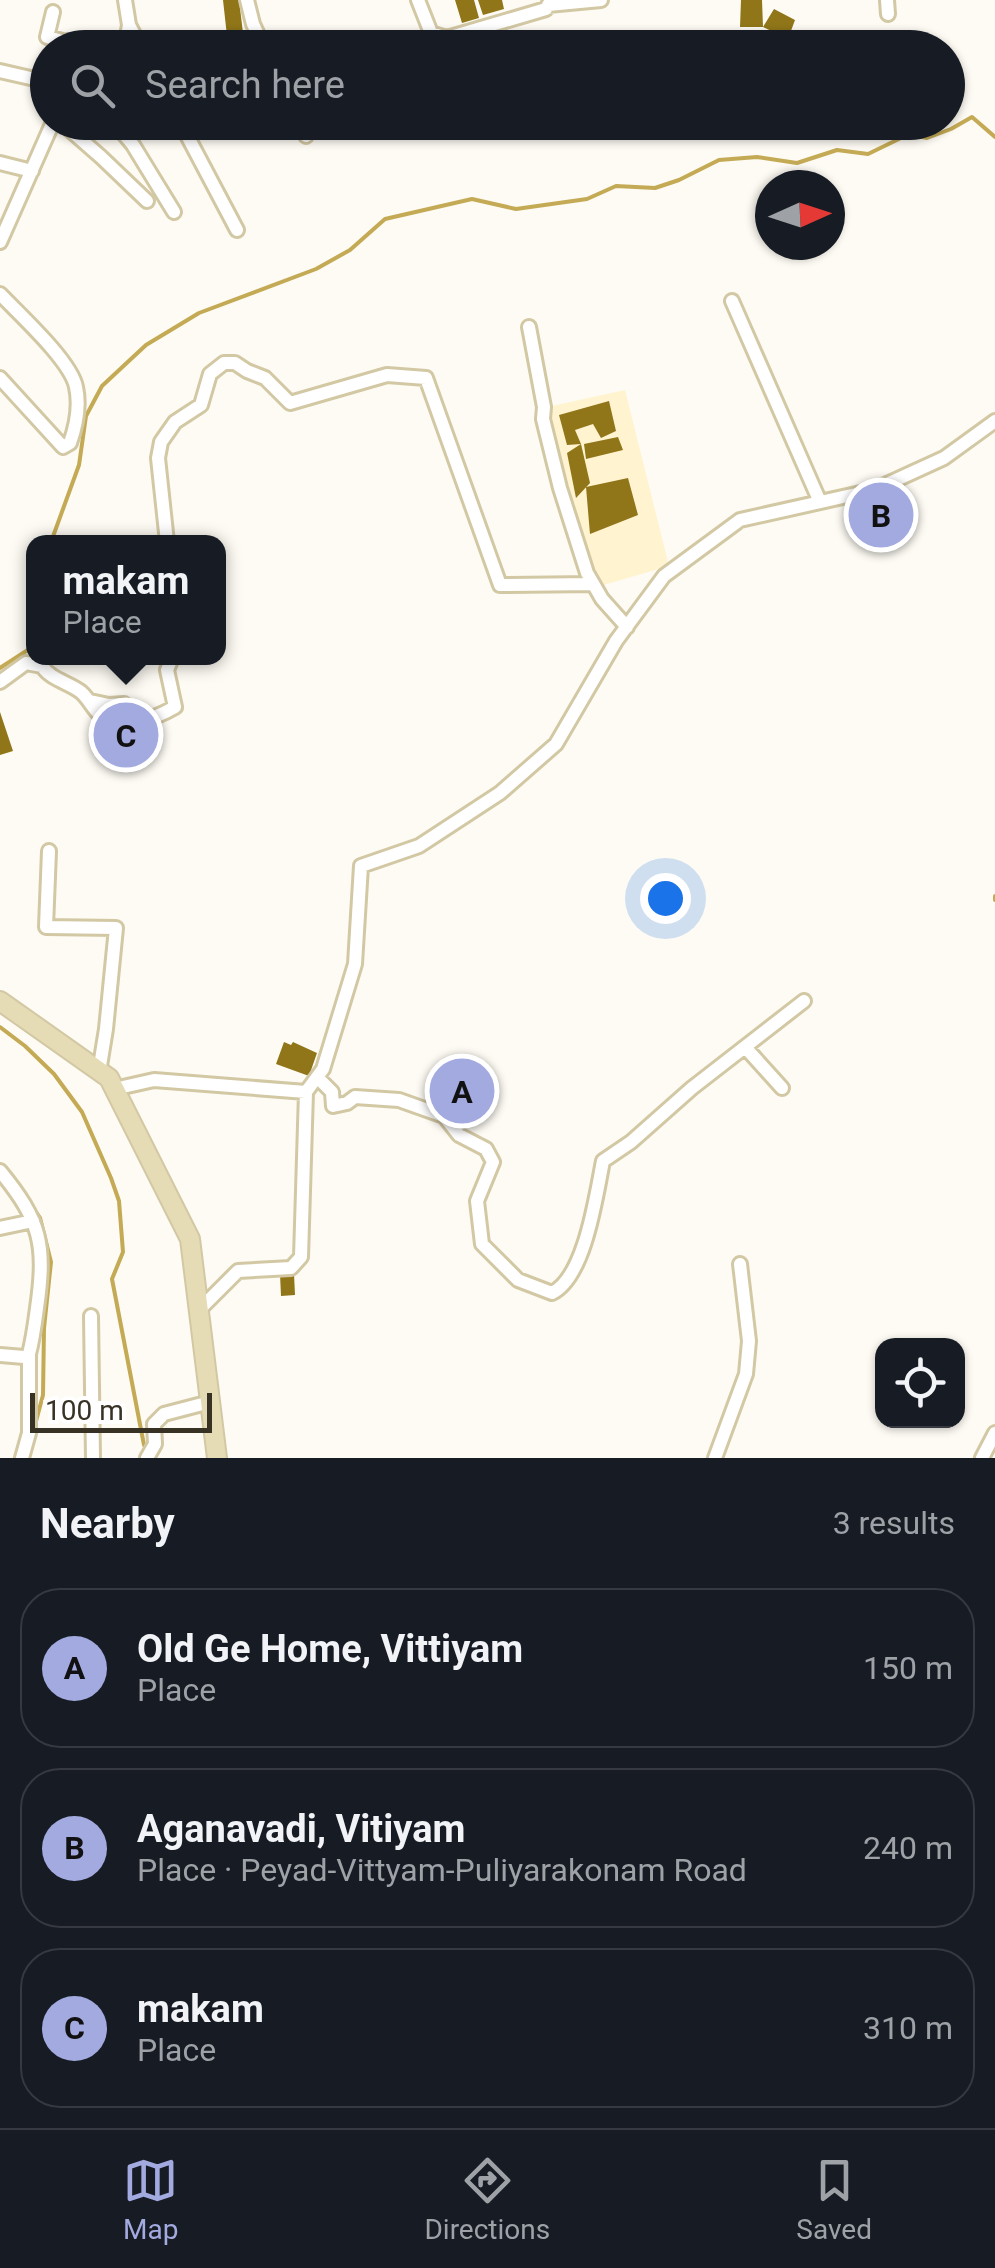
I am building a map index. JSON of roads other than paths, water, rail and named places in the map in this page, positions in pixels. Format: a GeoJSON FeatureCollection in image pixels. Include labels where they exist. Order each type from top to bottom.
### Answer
{"type":"FeatureCollection","features":[{"type":"Feature","properties":{"kind":"main road"},"geometry":{"type":"LineString","coordinates":[[0,1001],[109,1078],[190,1239],[217,1458]]}},
{"type":"Feature","properties":{"kind":"street"},"geometry":{"type":"LineString","coordinates":[[125,0],[132,30]]}},
{"type":"Feature","properties":{"kind":"street"},"geometry":{"type":"LineString","coordinates":[[247,0],[256,30]]}},
{"type":"Feature","properties":{"kind":"street"},"geometry":{"type":"LineString","coordinates":[[418,0],[430,30]]}},
{"type":"Feature","properties":{"kind":"street"},"geometry":{"type":"LineString","coordinates":[[475,30],[546,9],[549,2],[601,0]]}},
{"type":"Feature","properties":{"kind":"street"},"geometry":{"type":"LineString","coordinates":[[49,30],[52,12]]}},
{"type":"Feature","properties":{"kind":"street"},"geometry":{"type":"LineString","coordinates":[[128,30],[129,25]]}},
{"type":"Feature","properties":{"kind":"street"},"geometry":{"type":"LineString","coordinates":[[0,71],[30,78]]}},
{"type":"Feature","properties":{"kind":"street"},"geometry":{"type":"LineString","coordinates":[[0,242],[45,140]]}},
{"type":"Feature","properties":{"kind":"street"},"geometry":{"type":"LineString","coordinates":[[82,140],[147,201]]}},
{"type":"Feature","properties":{"kind":"street"},"geometry":{"type":"LineString","coordinates":[[128,140],[174,212]]}},
{"type":"Feature","properties":{"kind":"street"},"geometry":{"type":"LineString","coordinates":[[190,140],[237,230]]}},
{"type":"Feature","properties":{"kind":"street"},"geometry":{"type":"LineString","coordinates":[[0,163],[32,170]]}},
{"type":"Feature","properties":{"kind":"street"},"geometry":{"type":"LineString","coordinates":[[0,294],[39,334],[76,384],[78,407],[70,442],[63,447],[0,378]]}},
{"type":"Feature","properties":{"kind":"street"},"geometry":{"type":"LineString","coordinates":[[732,301],[820,502]]}},
{"type":"Feature","properties":{"kind":"street"},"geometry":{"type":"LineString","coordinates":[[529,327],[560,488],[590,578],[626,627]]}},
{"type":"Feature","properties":{"kind":"street"},"geometry":{"type":"LineString","coordinates":[[166,535],[158,458],[160,442],[175,422],[200,404],[210,374],[224,362],[235,363],[265,378],[290,404],[387,375],[426,378],[500,586],[590,578]]}},
{"type":"Feature","properties":{"kind":"street"},"geometry":{"type":"LineString","coordinates":[[199,1310],[238,1271],[290,1268],[301,1257],[306,1092],[323,1069],[355,964],[361,866],[419,846],[500,793],[556,744],[626,627],[664,576],[740,520],[874,490],[944,458],[995,422]]}},
{"type":"Feature","properties":{"kind":"street"},"geometry":{"type":"LineString","coordinates":[[0,682],[26,662]]}},
{"type":"Feature","properties":{"kind":"street"},"geometry":{"type":"LineString","coordinates":[[38,665],[90,701],[99,715],[115,723],[144,722],[176,707],[169,665]]}},
{"type":"Feature","properties":{"kind":"street"},"geometry":{"type":"LineString","coordinates":[[90,701],[124,704]]}},
{"type":"Feature","properties":{"kind":"street"},"geometry":{"type":"LineString","coordinates":[[49,851],[46,926],[116,928],[100,1072]]}},
{"type":"Feature","properties":{"kind":"street"},"geometry":{"type":"LineString","coordinates":[[317,1077],[332,1092],[333,1106],[355,1097],[399,1100],[444,1116],[458,1135],[486,1149],[493,1162],[477,1201],[482,1244],[518,1280],[552,1294],[564,1288],[589,1233],[603,1161],[804,1001]]}},
{"type":"Feature","properties":{"kind":"street"},"geometry":{"type":"LineString","coordinates":[[745,1047],[782,1088]]}},
{"type":"Feature","properties":{"kind":"street"},"geometry":{"type":"LineString","coordinates":[[114,1089],[154,1080],[306,1092]]}},
{"type":"Feature","properties":{"kind":"street"},"geometry":{"type":"LineString","coordinates":[[0,1171],[33,1222],[41,1248],[42,1269],[29,1354],[28,1433],[22,1458]]}},
{"type":"Feature","properties":{"kind":"street"},"geometry":{"type":"LineString","coordinates":[[0,1228],[33,1222]]}},
{"type":"Feature","properties":{"kind":"street"},"geometry":{"type":"LineString","coordinates":[[715,1458],[746,1374],[749,1341],[740,1264]]}},
{"type":"Feature","properties":{"kind":"street"},"geometry":{"type":"LineString","coordinates":[[91,1316],[93,1458]]}},
{"type":"Feature","properties":{"kind":"street"},"geometry":{"type":"LineString","coordinates":[[0,1355],[29,1354]]}},
{"type":"Feature","properties":{"kind":"street"},"geometry":{"type":"LineString","coordinates":[[147,1458],[155,1444],[154,1424],[164,1414],[210,1402]]}},
{"type":"Feature","properties":{"kind":"street"},"geometry":{"type":"LineString","coordinates":[[982,1458],[995,1433]]}},
{"type":"Feature","properties":{"kind":"waterway"},"geometry":{"type":"LineString","coordinates":[[965,121],[972,117],[995,137]]}},
{"type":"Feature","properties":{"kind":"waterway"},"geometry":{"type":"LineString","coordinates":[[54,535],[79,465],[86,416],[102,386],[146,345],[199,313],[316,269],[350,250],[385,219],[472,199],[516,209],[587,199],[616,186],[655,188],[719,160],[757,157],[797,163],[837,150],[868,154],[897,140]]}},
{"type":"Feature","properties":{"kind":"waterway"},"geometry":{"type":"LineString","coordinates":[[0,668],[26,651]]}},
{"type":"Feature","properties":{"kind":"waterway"},"geometry":{"type":"LineString","coordinates":[[0,1027],[54,1074],[82,1112],[119,1201],[123,1252],[112,1279],[144,1445]]}},
{"type":"Feature","properties":{"kind":"waterway"},"geometry":{"type":"LineString","coordinates":[[31,1205],[40,1218],[51,1262],[44,1328],[43,1395],[35,1425]]}},
{"type":"Feature","properties":{"kind":"place","name":"Aganavadi, Vitiyam"},"geometry":{"type":"Point","coordinates":[881,515]}},
{"type":"Feature","properties":{"kind":"place","name":"makam"},"geometry":{"type":"Point","coordinates":[126,735]}},
{"type":"Feature","properties":{"kind":"place","name":"Old Ge Home, Vittiyam"},"geometry":{"type":"Point","coordinates":[462,1091]}}]}
